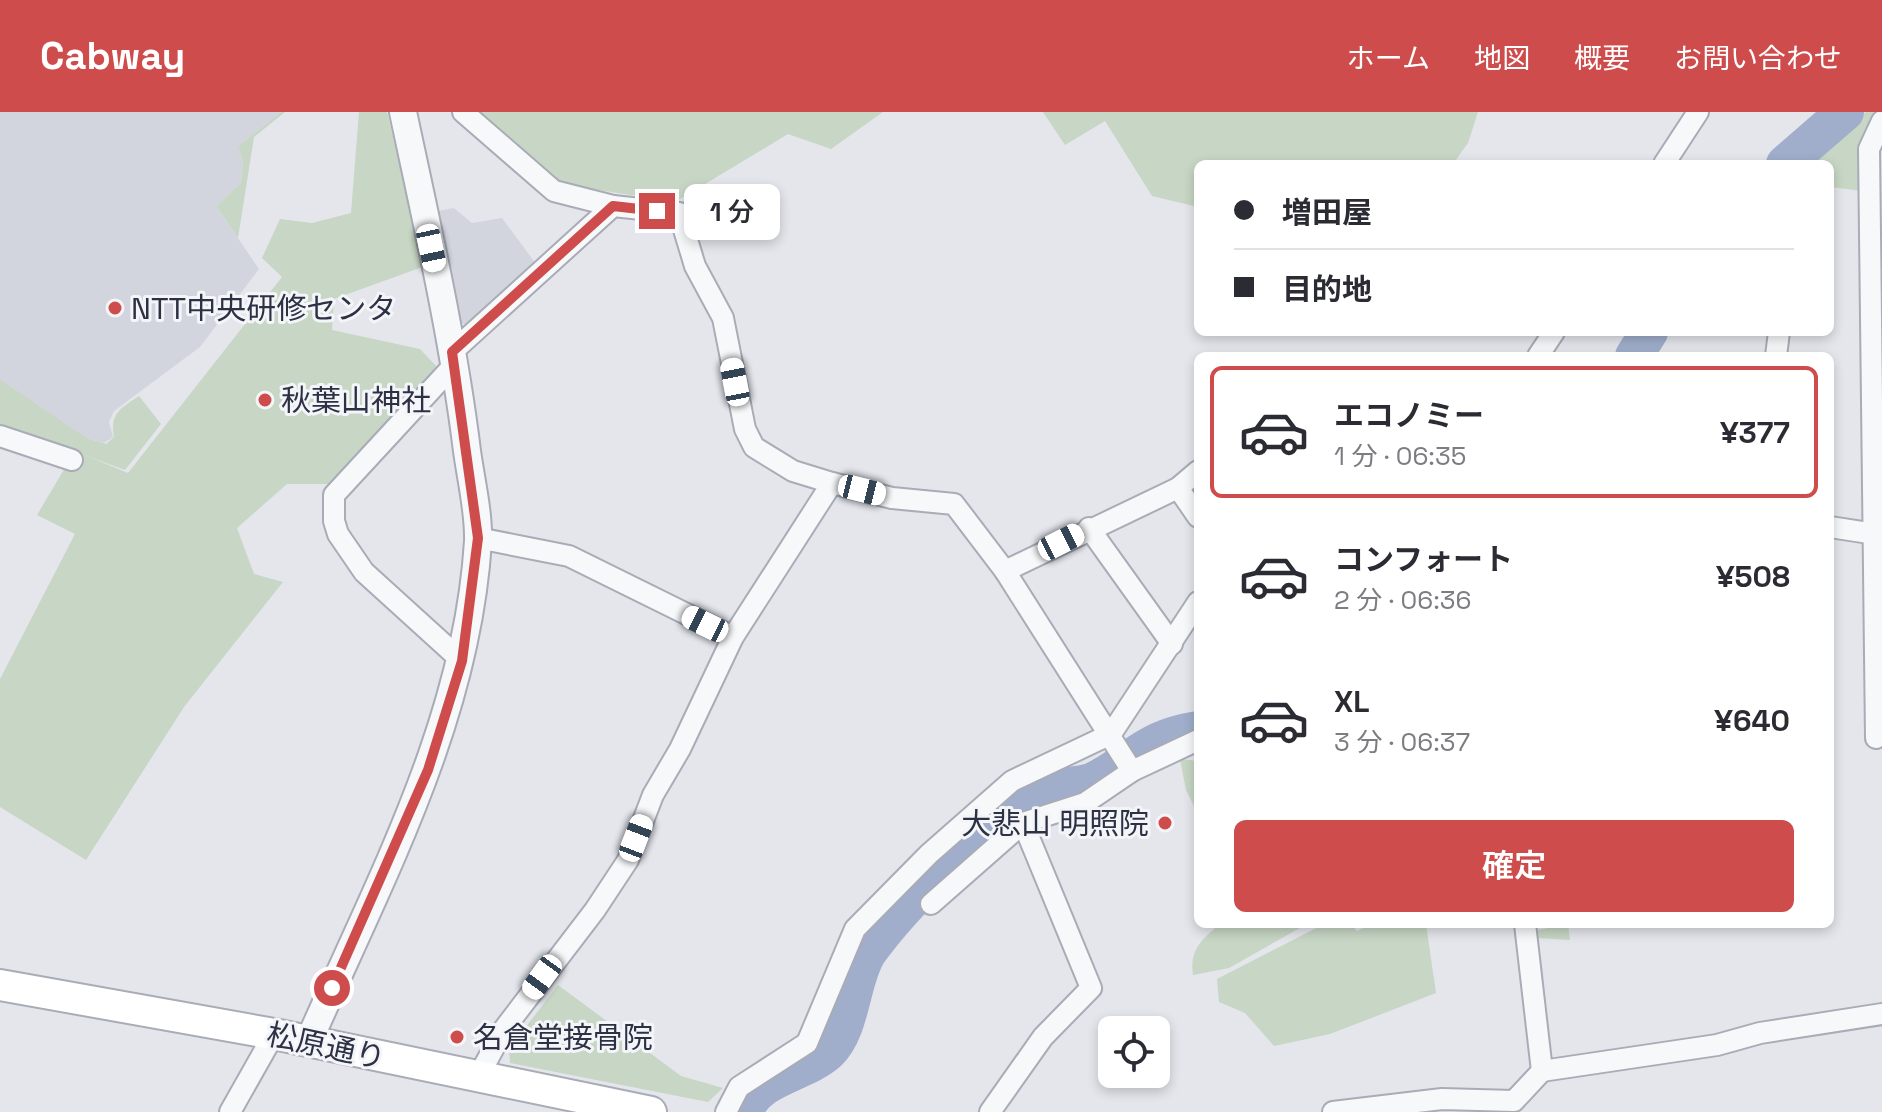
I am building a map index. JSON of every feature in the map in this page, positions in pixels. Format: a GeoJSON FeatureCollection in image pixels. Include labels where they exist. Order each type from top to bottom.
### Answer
{"type":"FeatureCollection","features":[{"type":"Feature","properties":{"kind":"main road","name":"松原通り"},"geometry":{"type":"LineString","coordinates":[[0,985],[274,1034],[478,1077],[580,1105],[651,1112]]}},
{"type":"Feature","properties":{"kind":"street"},"geometry":{"type":"LineString","coordinates":[[308,1043],[428,770],[462,661],[478,538],[453,359],[403,112]]}},
{"type":"Feature","properties":{"kind":"street"},"geometry":{"type":"LineString","coordinates":[[463,112],[554,191],[613,206],[679,213],[695,266],[723,318],[745,429],[754,447],[793,471],[832,483],[892,498],[954,504],[1005,571],[1122,755]]}},
{"type":"Feature","properties":{"kind":"street"},"geometry":{"type":"LineString","coordinates":[[1667,160],[1698,112]]}},
{"type":"Feature","properties":{"kind":"street"},"geometry":{"type":"LineString","coordinates":[[1876,738],[1878,534],[1869,149],[1882,121]]}},
{"type":"Feature","properties":{"kind":"street"},"geometry":{"type":"LineString","coordinates":[[462,661],[364,572],[334,521],[334,495],[453,359],[613,206]]}},
{"type":"Feature","properties":{"kind":"street"},"geometry":{"type":"LineString","coordinates":[[0,436],[72,460]]}},
{"type":"Feature","properties":{"kind":"street"},"geometry":{"type":"LineString","coordinates":[[1005,571],[1089,528],[1178,488],[1194,474]]}},
{"type":"Feature","properties":{"kind":"street"},"geometry":{"type":"LineString","coordinates":[[478,1077],[504,1029],[595,910],[628,860],[653,795],[680,749],[733,637],[832,483]]}},
{"type":"Feature","properties":{"kind":"street"},"geometry":{"type":"LineString","coordinates":[[1178,488],[1194,511]]}},
{"type":"Feature","properties":{"kind":"street"},"geometry":{"type":"LineString","coordinates":[[1089,528],[1184,637]]}},
{"type":"Feature","properties":{"kind":"street"},"geometry":{"type":"LineString","coordinates":[[1834,528],[1878,534]]}},
{"type":"Feature","properties":{"kind":"street"},"geometry":{"type":"LineString","coordinates":[[478,538],[569,556],[733,637]]}},
{"type":"Feature","properties":{"kind":"street"},"geometry":{"type":"LineString","coordinates":[[931,904],[1023,823],[1085,803],[1122,755],[1194,612]]}},
{"type":"Feature","properties":{"kind":"street"},"geometry":{"type":"LineString","coordinates":[[726,1112],[739,1087],[807,1043],[855,929],[929,854],[1012,781],[1194,741]]}},
{"type":"Feature","properties":{"kind":"street"},"geometry":{"type":"LineString","coordinates":[[990,1112],[1043,1037],[1091,988],[1023,823]]}},
{"type":"Feature","properties":{"kind":"street"},"geometry":{"type":"LineString","coordinates":[[1525,928],[1542,1071]]}},
{"type":"Feature","properties":{"kind":"street"},"geometry":{"type":"LineString","coordinates":[[1333,1112],[1442,1099],[1514,1101],[1542,1071],[1717,1045],[1760,1033],[1882,1014]]}},
{"type":"Feature","properties":{"kind":"street"},"geometry":{"type":"LineString","coordinates":[[230,1112],[274,1034]]}},
{"type":"Feature","properties":{"kind":"shaded area","name":"NTT中央研修センタ"},"geometry":{"type":"Polygon","coordinates":[[[0,112],[281,112],[238,146],[243,161],[241,183],[216,206],[259,269],[200,347],[114,411],[109,422],[113,437],[104,443],[87,438],[0,379],[0,112]]]}},
{"type":"Feature","properties":{"kind":"shaded area"},"geometry":{"type":"Polygon","coordinates":[[[454,208],[472,223],[502,218],[536,264],[468,326],[458,321],[438,211],[454,208]]]}},
{"type":"Feature","properties":{"kind":"green space"},"geometry":{"type":"Polygon","coordinates":[[[285,112],[254,137],[238,238],[216,206],[241,183],[243,161],[238,146],[285,112]]]}},
{"type":"Feature","properties":{"kind":"green space"},"geometry":{"type":"Polygon","coordinates":[[[359,112],[387,112],[425,266],[334,299],[332,330],[420,349],[440,370],[334,484],[287,484],[237,528],[254,574],[283,582],[184,707],[86,860],[0,807],[0,679],[75,534],[37,515],[75,451],[128,473],[282,277],[262,258],[280,219],[312,223],[351,213],[359,112]]]}},
{"type":"Feature","properties":{"kind":"green space"},"geometry":{"type":"Polygon","coordinates":[[[473,112],[883,112],[831,149],[788,134],[675,202],[554,183],[473,112]]]}},
{"type":"Feature","properties":{"kind":"green space"},"geometry":{"type":"Polygon","coordinates":[[[1043,112],[1478,112],[1468,143],[1456,160],[1194,160],[1194,206],[1152,196],[1105,121],[1065,145],[1043,112]]]}},
{"type":"Feature","properties":{"kind":"green space"},"geometry":{"type":"Polygon","coordinates":[[[1866,112],[1873,112],[1861,151],[1862,191],[1834,188],[1834,160],[1799,160],[1835,129],[1866,112]]]}},
{"type":"Feature","properties":{"kind":"green space"},"geometry":{"type":"Polygon","coordinates":[[[0,379],[87,438],[106,444],[114,437],[118,412],[139,396],[161,424],[125,470],[0,424],[0,379]]]}},
{"type":"Feature","properties":{"kind":"green space"},"geometry":{"type":"Polygon","coordinates":[[[1180,759],[1194,761],[1194,806],[1186,790],[1180,759]]]}},
{"type":"Feature","properties":{"kind":"green space"},"geometry":{"type":"Polygon","coordinates":[[[1216,928],[1300,928],[1229,968],[1193,975],[1195,952],[1216,928]]]}},
{"type":"Feature","properties":{"kind":"green space"},"geometry":{"type":"Polygon","coordinates":[[[1316,928],[1354,928],[1357,931],[1363,928],[1427,928],[1436,993],[1330,1034],[1274,1046],[1245,1013],[1219,1002],[1217,979],[1316,928]]]}},
{"type":"Feature","properties":{"kind":"green space"},"geometry":{"type":"Polygon","coordinates":[[[1568,928],[1570,940],[1537,938],[1538,930],[1568,928]]]}},
{"type":"Feature","properties":{"kind":"green space"},"geometry":{"type":"Polygon","coordinates":[[[558,985],[681,1076],[723,1088],[708,1102],[510,1063],[509,1049],[558,985]]]}},
{"type":"Feature","properties":{"kind":"waterway"},"geometry":{"type":"LineString","coordinates":[[1790,160],[1845,112]]}},
{"type":"Feature","properties":{"kind":"waterway"},"geometry":{"type":"LineString","coordinates":[[1636,352],[1646,336]]}},
{"type":"Feature","properties":{"kind":"waterway"},"geometry":{"type":"LineString","coordinates":[[745,1110],[751,1099],[770,1083],[828,1052],[842,1030],[858,974],[869,951],[924,888],[996,820],[1037,792],[1093,781],[1156,742],[1194,731]]}},
{"type":"Feature","properties":{"kind":"place","name":"NTT中央研修センタ"},"geometry":{"type":"Point","coordinates":[115,308]}},
{"type":"Feature","properties":{"kind":"place","name":"秋葉山神社"},"geometry":{"type":"Point","coordinates":[265,400]}},
{"type":"Feature","properties":{"kind":"place","name":"大悲山 明照院"},"geometry":{"type":"Point","coordinates":[1165,823]}},
{"type":"Feature","properties":{"kind":"place","name":"名倉堂接骨院"},"geometry":{"type":"Point","coordinates":[457,1037]}},
{"type":"Feature","properties":{"kind":"route"},"geometry":{"type":"LineString","coordinates":[[332,988],[428,770],[462,661],[478,538],[452,352],[613,206],[657,211]]}}]}
